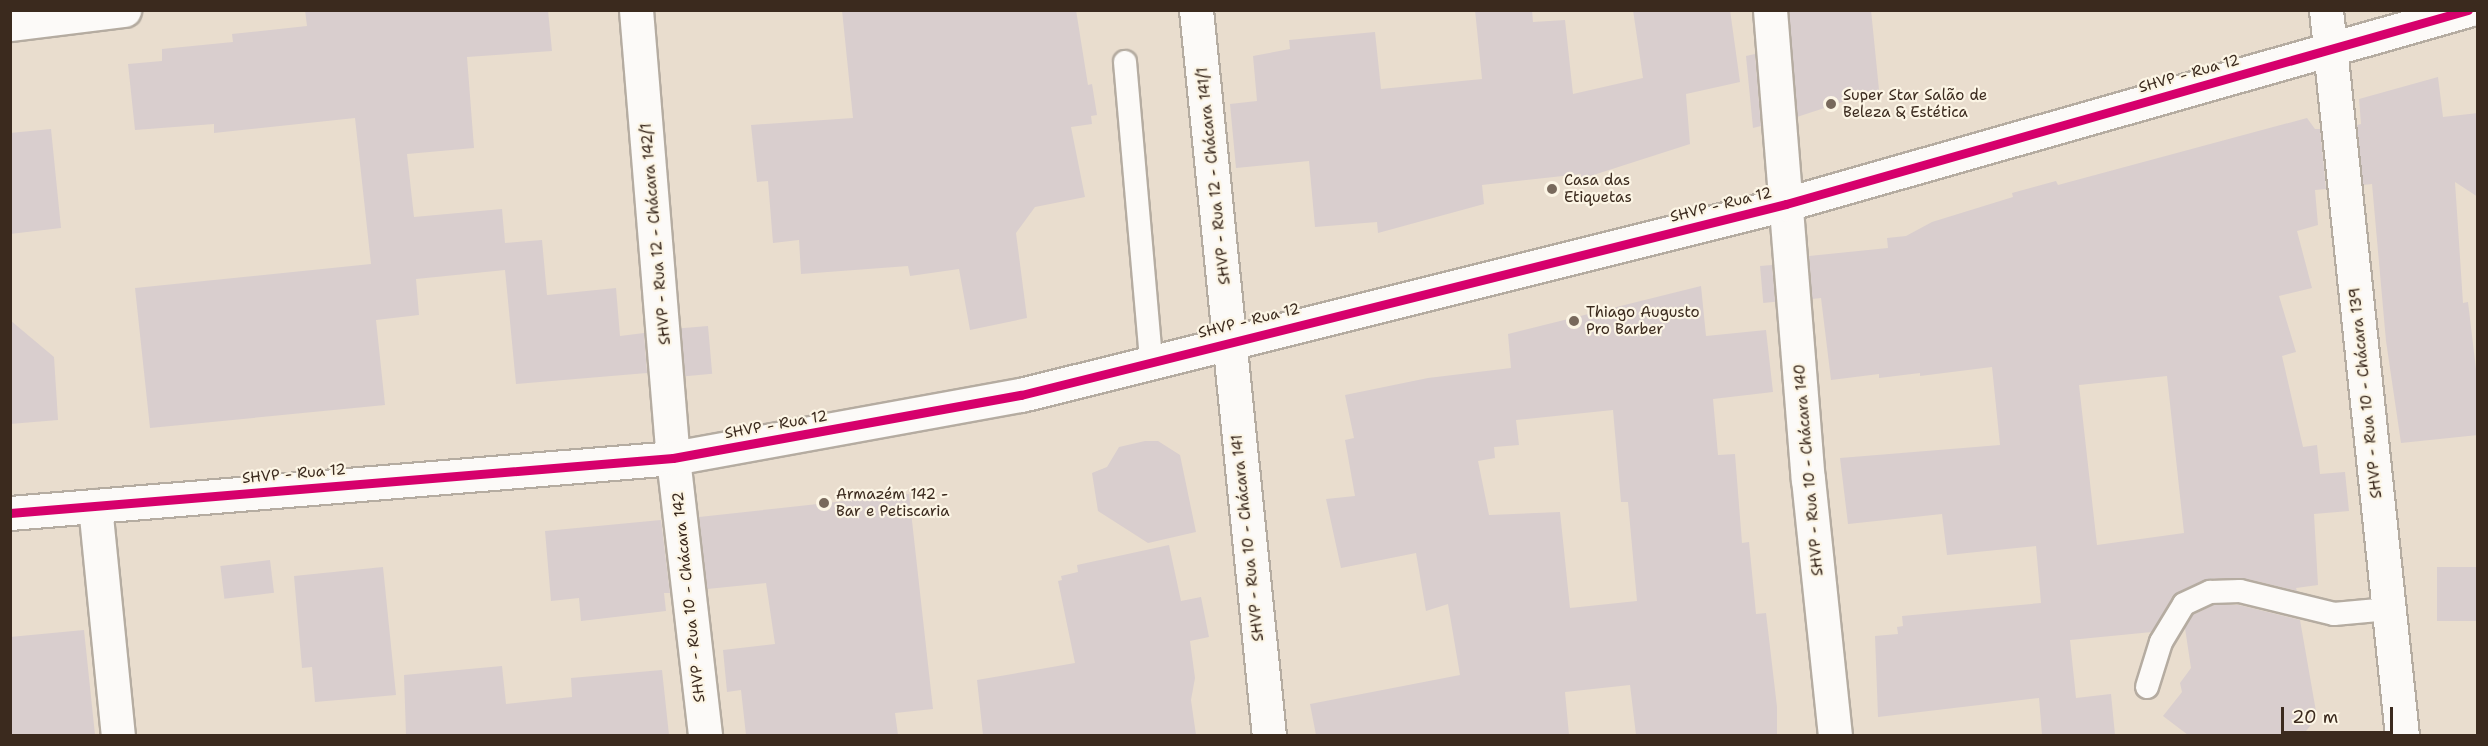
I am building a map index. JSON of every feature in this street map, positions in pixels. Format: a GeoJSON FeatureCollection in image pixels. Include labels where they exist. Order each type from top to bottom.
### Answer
{"type":"FeatureCollection","features":[{"type":"Feature","properties":{"kind":"street"},"geometry":{"type":"LineString","coordinates":[[10,24],[88,18],[124,10]]}},
{"type":"Feature","properties":{"kind":"street","name":"SHVP - Rua 12 - Chácara 142/1"},"geometry":{"type":"LineString","coordinates":[[636,10],[673,458]]}},
{"type":"Feature","properties":{"kind":"street","name":"SHVP - Rua 12 - Chácara 141/1"},"geometry":{"type":"LineString","coordinates":[[1196,10],[1231,341]]}},
{"type":"Feature","properties":{"kind":"street","name":"SHVP - Rua 10 - Chácara 140"},"geometry":{"type":"LineString","coordinates":[[1770,10],[1808,479],[1834,735]]}},
{"type":"Feature","properties":{"kind":"street","name":"SHVP - Rua 10 - Chácara 139"},"geometry":{"type":"LineString","coordinates":[[2326,10],[2402,735]]}},
{"type":"Feature","properties":{"kind":"street","name":"SHVP - Rua 12"},"geometry":{"type":"LineString","coordinates":[[10,513],[673,458],[1021,395],[1786,204],[2468,10]]}},
{"type":"Feature","properties":{"kind":"street","name":"SHVP - Rua 10 - Chácara 141"},"geometry":{"type":"LineString","coordinates":[[1231,341],[1269,735]]}},
{"type":"Feature","properties":{"kind":"street","name":"SHVP - Rua 10 - Chácara 142"},"geometry":{"type":"LineString","coordinates":[[673,458],[705,735]]}},
{"type":"Feature","properties":{"kind":"street"},"geometry":{"type":"LineString","coordinates":[[95,506],[118,735]]}},
{"type":"Feature","properties":{"kind":"lane"},"geometry":{"type":"LineString","coordinates":[[1125,62],[1150,361]]}},
{"type":"Feature","properties":{"kind":"lane"},"geometry":{"type":"LineString","coordinates":[[2147,687],[2161,642],[2184,604],[2210,592],[2240,591],[2334,614],[2389,609]]}},
{"type":"Feature","properties":{"kind":"building"},"geometry":{"type":"Polygon","coordinates":[[[305,10],[548,10],[552,51],[467,57],[474,148],[407,154],[414,217],[502,209],[505,243],[542,240],[547,295],[616,288],[620,336],[644,333],[647,373],[516,384],[505,270],[416,279],[419,315],[376,320],[385,405],[150,428],[135,288],[371,264],[355,118],[214,133],[214,124],[135,130],[128,64],[162,61],[162,49],[233,42],[232,34],[307,26],[305,10]]]}},
{"type":"Feature","properties":{"kind":"building"},"geometry":{"type":"Polygon","coordinates":[[[842,10],[1076,10],[1088,85],[1092,84],[1097,115],[1091,116],[1092,124],[1071,127],[1085,197],[1035,207],[1016,233],[1027,318],[970,330],[959,269],[910,276],[908,266],[801,274],[799,240],[773,243],[768,181],[757,182],[751,125],[853,118],[842,10]]]}},
{"type":"Feature","properties":{"kind":"building"},"geometry":{"type":"Polygon","coordinates":[[[1475,10],[1532,10],[1533,22],[1565,20],[1573,94],[1643,78],[1633,10],[1730,10],[1740,82],[1686,94],[1690,144],[1581,179],[1581,174],[1482,185],[1484,204],[1378,233],[1377,222],[1315,227],[1309,161],[1236,168],[1230,104],[1257,101],[1253,56],[1290,49],[1289,40],[1375,32],[1381,89],[1482,79],[1475,10]]]}},
{"type":"Feature","properties":{"kind":"building"},"geometry":{"type":"Polygon","coordinates":[[[1789,10],[1871,10],[1879,90],[1797,117],[1789,10]]]}},
{"type":"Feature","properties":{"kind":"building"},"geometry":{"type":"Polygon","coordinates":[[[1755,54],[1761,126],[1753,128],[1746,56],[1755,54]]]}},
{"type":"Feature","properties":{"kind":"building"},"geometry":{"type":"Polygon","coordinates":[[[2438,77],[2443,117],[2478,113],[2478,197],[2455,182],[2463,303],[2468,302],[2478,386],[2478,435],[2401,443],[2386,341],[2372,184],[2363,185],[2357,125],[2361,124],[2359,99],[2438,77]]]}},
{"type":"Feature","properties":{"kind":"building"},"geometry":{"type":"Polygon","coordinates":[[[2307,118],[2315,129],[2320,129],[2326,189],[2315,190],[2318,225],[2297,231],[2312,288],[2279,296],[2296,352],[2282,356],[2303,447],[2317,445],[2320,474],[2345,472],[2349,511],[2314,514],[2318,585],[2296,588],[2297,591],[2243,578],[2209,579],[2173,596],[2152,632],[2070,640],[2076,698],[2111,694],[2115,735],[2042,735],[2039,698],[1878,717],[1875,636],[1898,634],[1897,627],[1903,626],[1902,616],[2041,603],[2036,546],[1947,555],[1942,514],[1848,524],[1840,458],[2000,445],[1992,367],[1920,376],[1920,373],[1879,378],[1879,374],[1831,380],[1821,298],[1812,299],[1809,256],[1888,248],[1887,238],[1906,236],[1932,222],[2013,197],[2012,193],[2056,181],[2058,185],[2307,118]],[[2167,376],[2079,385],[2097,545],[2184,533],[2167,376]]]}},
{"type":"Feature","properties":{"kind":"building"},"geometry":{"type":"Polygon","coordinates":[[[51,129],[61,228],[10,234],[10,133],[51,129]]]}},
{"type":"Feature","properties":{"kind":"building"},"geometry":{"type":"Polygon","coordinates":[[[1772,265],[1775,302],[1763,303],[1760,266],[1772,265]]]}},
{"type":"Feature","properties":{"kind":"building"},"geometry":{"type":"Polygon","coordinates":[[[1701,286],[1706,336],[1766,330],[1773,392],[1713,399],[1718,455],[1735,454],[1742,543],[1749,542],[1756,614],[1766,613],[1777,707],[1777,735],[1636,735],[1630,685],[1565,692],[1569,735],[1316,735],[1310,704],[1460,675],[1448,604],[1426,611],[1416,553],[1341,568],[1326,499],[1355,496],[1345,440],[1354,438],[1345,395],[1428,378],[1511,368],[1508,334],[1701,286]],[[1613,410],[1516,420],[1519,445],[1494,447],[1495,458],[1478,461],[1489,515],[1560,512],[1570,608],[1637,601],[1628,502],[1621,502],[1613,410]]]}},
{"type":"Feature","properties":{"kind":"building"},"geometry":{"type":"Polygon","coordinates":[[[10,320],[54,357],[58,420],[10,424],[10,320]]]}},
{"type":"Feature","properties":{"kind":"building"},"geometry":{"type":"Polygon","coordinates":[[[708,326],[712,374],[685,376],[681,328],[708,326]]]}},
{"type":"Feature","properties":{"kind":"building"},"geometry":{"type":"Polygon","coordinates":[[[1145,441],[1158,441],[1180,455],[1196,532],[1148,543],[1098,511],[1092,473],[1107,467],[1119,447],[1145,441]]]}},
{"type":"Feature","properties":{"kind":"building"},"geometry":{"type":"Polygon","coordinates":[[[909,494],[933,709],[895,713],[898,735],[746,735],[741,690],[727,692],[723,650],[775,644],[766,583],[707,589],[699,517],[909,494]]]}},
{"type":"Feature","properties":{"kind":"building"},"geometry":{"type":"Polygon","coordinates":[[[661,520],[670,593],[664,593],[666,611],[581,621],[579,598],[551,601],[545,531],[661,520]]]}},
{"type":"Feature","properties":{"kind":"building"},"geometry":{"type":"Polygon","coordinates":[[[1169,545],[1181,601],[1201,597],[1209,637],[1190,641],[1195,678],[1191,700],[1196,735],[983,735],[977,680],[1075,663],[1058,581],[1062,580],[1061,576],[1078,572],[1077,565],[1169,545]]]}},
{"type":"Feature","properties":{"kind":"building"},"geometry":{"type":"Polygon","coordinates":[[[270,560],[274,593],[224,599],[220,566],[270,560]]]}},
{"type":"Feature","properties":{"kind":"building"},"geometry":{"type":"Polygon","coordinates":[[[383,567],[396,695],[315,702],[312,667],[302,668],[294,576],[383,567]]]}},
{"type":"Feature","properties":{"kind":"building"},"geometry":{"type":"Polygon","coordinates":[[[2437,567],[2478,567],[2478,621],[2437,621],[2437,567]]]}},
{"type":"Feature","properties":{"kind":"building"},"geometry":{"type":"Polygon","coordinates":[[[2213,605],[2239,605],[2300,620],[2317,717],[2303,735],[2188,735],[2163,716],[2182,692],[2180,683],[2191,668],[2185,628],[2193,615],[2213,605]]]}},
{"type":"Feature","properties":{"kind":"building"},"geometry":{"type":"Polygon","coordinates":[[[84,630],[95,735],[10,735],[10,637],[84,630]]]}},
{"type":"Feature","properties":{"kind":"building"},"geometry":{"type":"Polygon","coordinates":[[[502,666],[506,704],[572,697],[571,678],[662,670],[669,735],[406,735],[404,675],[502,666]]]}},
{"type":"Feature","properties":{"kind":"cycle path"},"geometry":{"type":"LineString","coordinates":[[10,513],[673,458],[1021,395],[1786,204],[2468,10]]}},
{"type":"Feature","properties":{"kind":"place","name":"Super Star Salão de Beleza & Estética"},"geometry":{"type":"Point","coordinates":[1831,104]}},
{"type":"Feature","properties":{"kind":"place","name":"Casa das Etiquetas"},"geometry":{"type":"Point","coordinates":[1552,189]}},
{"type":"Feature","properties":{"kind":"place","name":"Thiago Augusto Pro Barber"},"geometry":{"type":"Point","coordinates":[1574,321]}},
{"type":"Feature","properties":{"kind":"place","name":"Armazém 142 - Bar e Petiscaria"},"geometry":{"type":"Point","coordinates":[824,503]}}]}
